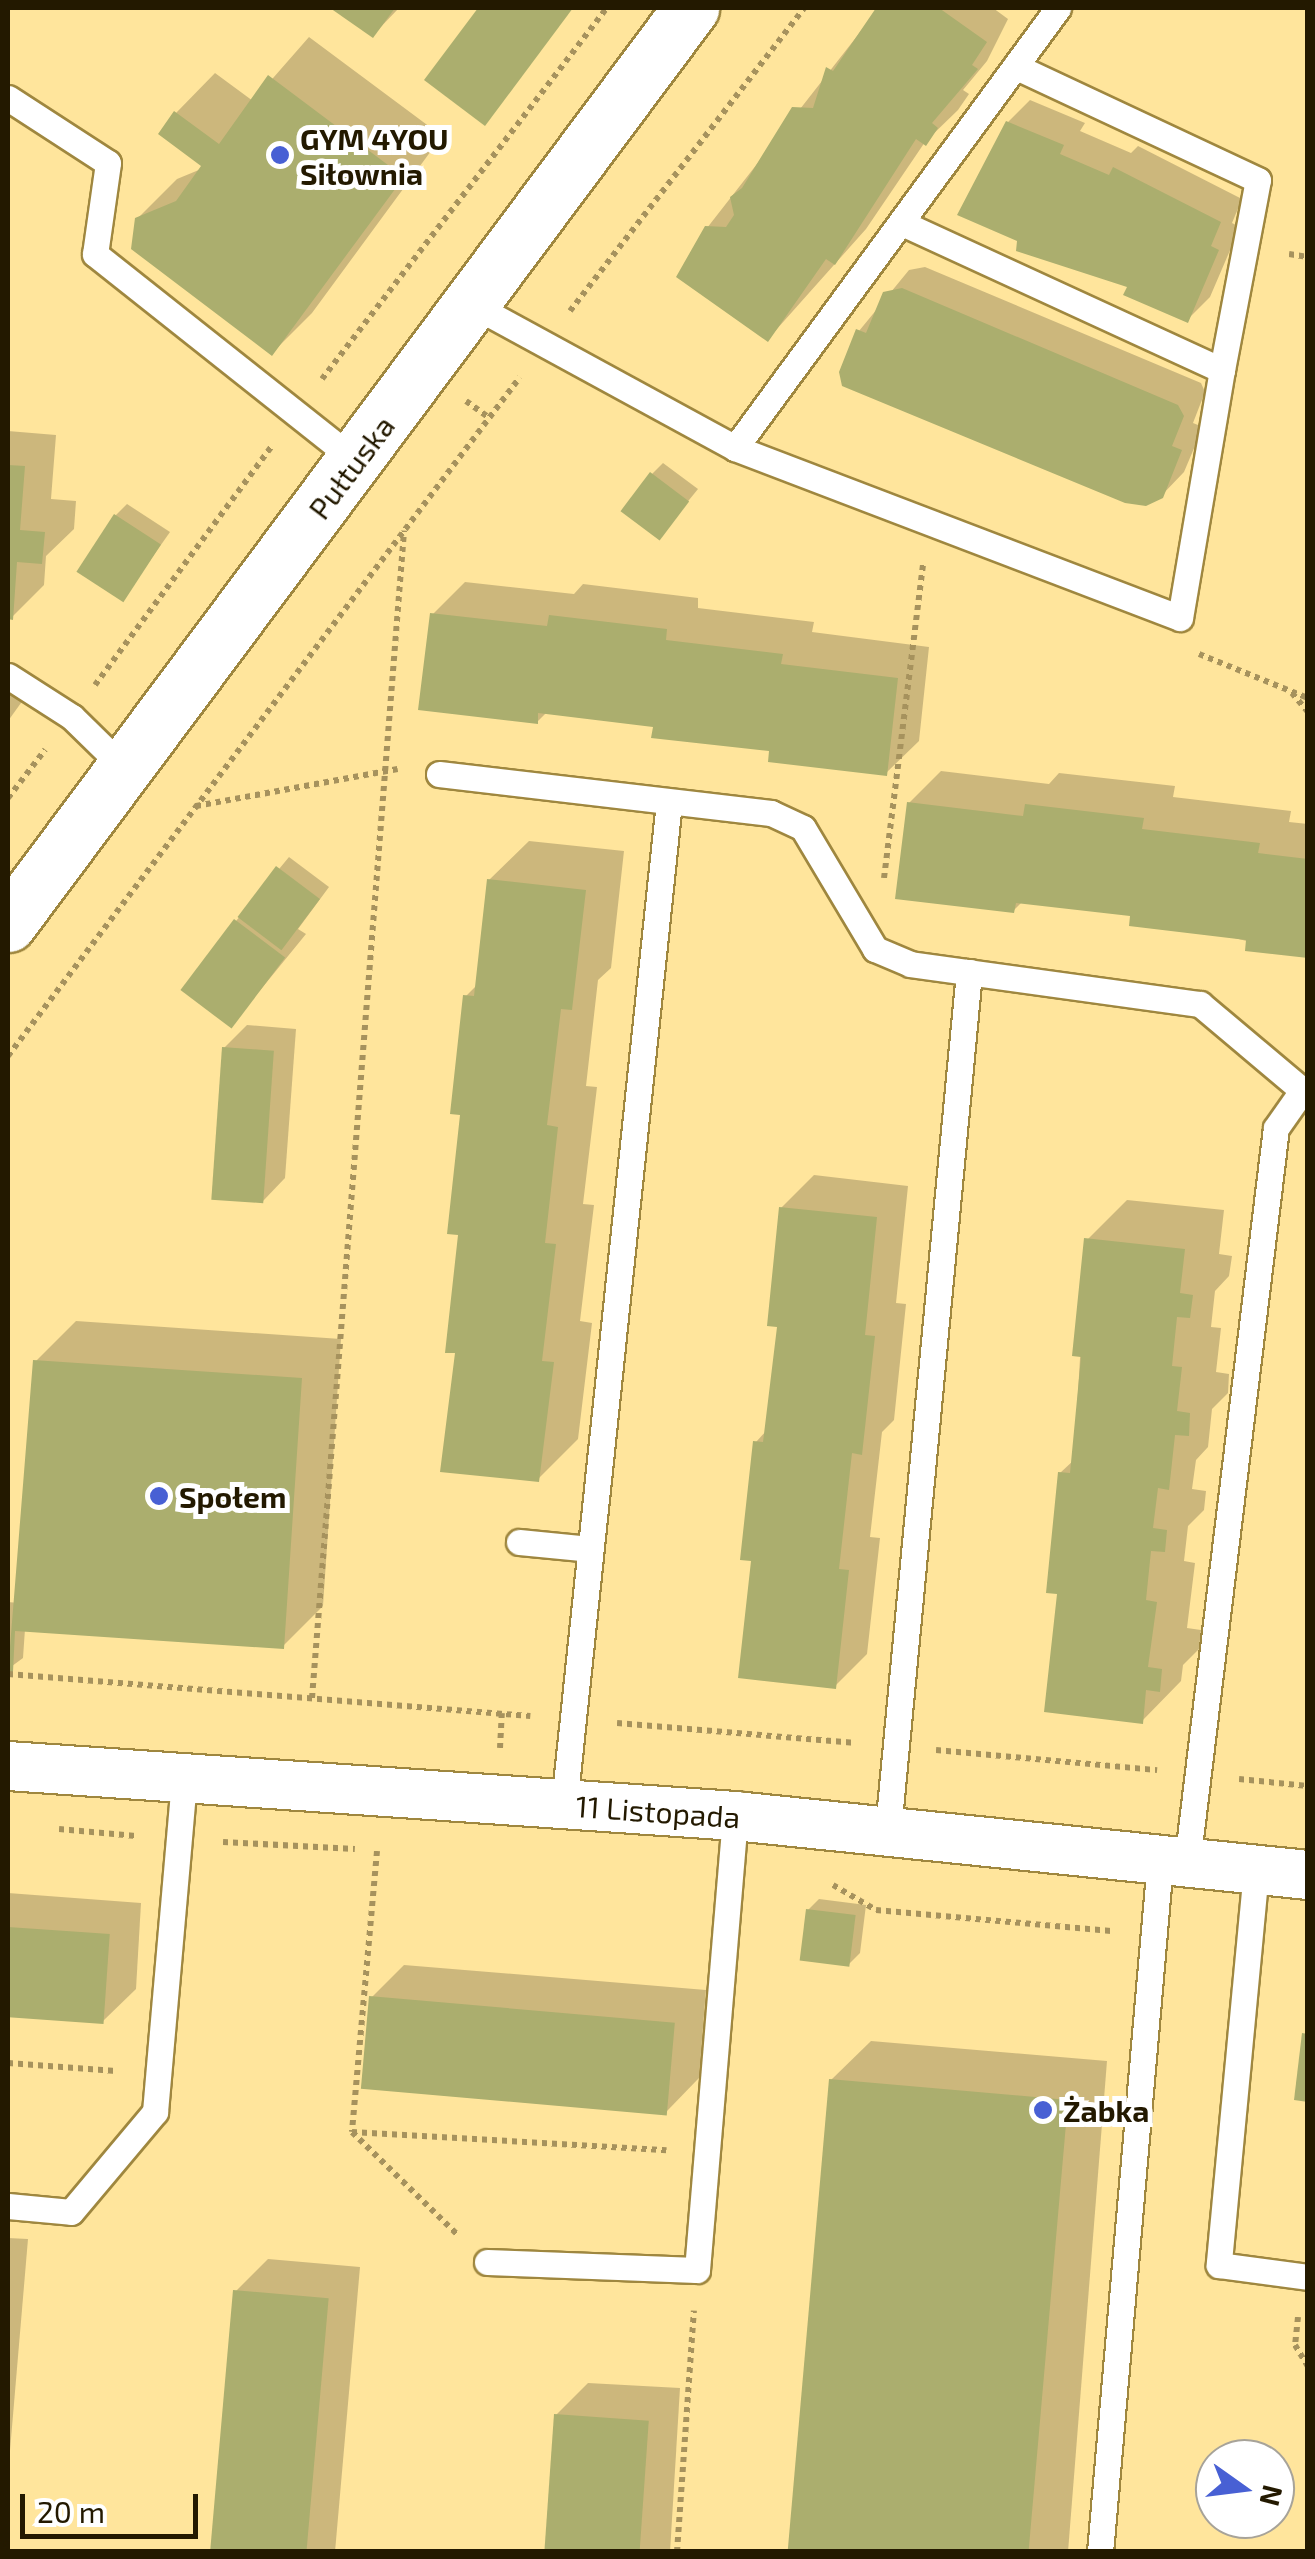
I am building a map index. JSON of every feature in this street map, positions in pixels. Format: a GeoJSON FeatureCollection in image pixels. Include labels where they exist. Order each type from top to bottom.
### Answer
{"type":"FeatureCollection","features":[{"type":"Feature","properties":{"kind":"street","name":"Pułtuska"},"geometry":{"type":"LineString","coordinates":[[8,924],[691,8]]}},
{"type":"Feature","properties":{"kind":"street","name":"11 Listopada"},"geometry":{"type":"LineString","coordinates":[[8,1766],[734,1816],[1308,1874]]}},
{"type":"Feature","properties":{"kind":"lane"},"geometry":{"type":"LineString","coordinates":[[734,448],[904,224],[1058,8]]}},
{"type":"Feature","properties":{"kind":"lane"},"geometry":{"type":"LineString","coordinates":[[472,304],[734,448],[1180,618],[1258,180],[1015,66]]}},
{"type":"Feature","properties":{"kind":"lane"},"geometry":{"type":"LineString","coordinates":[[8,98],[108,163],[95,254],[356,461]]}},
{"type":"Feature","properties":{"kind":"lane"},"geometry":{"type":"LineString","coordinates":[[904,224],[1222,370]]}},
{"type":"Feature","properties":{"kind":"lane"},"geometry":{"type":"LineString","coordinates":[[8,676],[72,716],[122,767]]}},
{"type":"Feature","properties":{"kind":"lane"},"geometry":{"type":"LineString","coordinates":[[440,774],[770,814],[803,828],[875,948],[910,964],[1200,1004],[1305,1093],[1276,1128],[1198,1774],[1156,1918],[1100,2552]]}},
{"type":"Feature","properties":{"kind":"lane"},"geometry":{"type":"LineString","coordinates":[[564,1804],[669,801]]}},
{"type":"Feature","properties":{"kind":"lane"},"geometry":{"type":"LineString","coordinates":[[888,1829],[968,972]]}},
{"type":"Feature","properties":{"kind":"lane"},"geometry":{"type":"LineString","coordinates":[[519,1542],[590,1549]]}},
{"type":"Feature","properties":{"kind":"lane"},"geometry":{"type":"LineString","coordinates":[[8,2206],[70,2212],[155,2112],[184,1778]]}},
{"type":"Feature","properties":{"kind":"lane"},"geometry":{"type":"LineString","coordinates":[[487,2262],[697,2270],[734,1816]]}},
{"type":"Feature","properties":{"kind":"lane"},"geometry":{"type":"LineString","coordinates":[[1256,1870],[1220,2265],[1308,2276]]}},
{"type":"Feature","properties":{"kind":"path"},"geometry":{"type":"LineString","coordinates":[[8,1056],[544,344],[804,8]]}},
{"type":"Feature","properties":{"kind":"path"},"geometry":{"type":"LineString","coordinates":[[875,948],[928,522]]}},
{"type":"Feature","properties":{"kind":"path"},"geometry":{"type":"LineString","coordinates":[[312,1698],[404,530]]}},
{"type":"Feature","properties":{"kind":"path"},"geometry":{"type":"LineString","coordinates":[[1180,618],[1203,661],[1308,698]]}},
{"type":"Feature","properties":{"kind":"path"},"geometry":{"type":"LineString","coordinates":[[1291,692],[1308,712]]}},
{"type":"Feature","properties":{"kind":"path"},"geometry":{"type":"LineString","coordinates":[[196,806],[384,768],[440,774]]}},
{"type":"Feature","properties":{"kind":"path"},"geometry":{"type":"LineString","coordinates":[[8,1674],[898,1747],[1308,1786]]}},
{"type":"Feature","properties":{"kind":"path"},"geometry":{"type":"LineString","coordinates":[[352,2132],[377,1851]]}},
{"type":"Feature","properties":{"kind":"path"},"geometry":{"type":"LineString","coordinates":[[819,1883],[837,1885],[876,1910],[1102,1934],[1156,1918]]}},
{"type":"Feature","properties":{"kind":"path"},"geometry":{"type":"LineString","coordinates":[[8,2063],[158,2074]]}},
{"type":"Feature","properties":{"kind":"path"},"geometry":{"type":"LineString","coordinates":[[352,2132],[707,2152]]}},
{"type":"Feature","properties":{"kind":"path"},"geometry":{"type":"LineString","coordinates":[[352,2132],[487,2262]]}},
{"type":"Feature","properties":{"kind":"path"},"geometry":{"type":"LineString","coordinates":[[677,2552],[697,2270]]}},
{"type":"Feature","properties":{"kind":"building"},"geometry":{"type":"Polygon","coordinates":[[[330,8],[395,8],[373,38],[330,8]]]}},
{"type":"Feature","properties":{"kind":"building"},"geometry":{"type":"Polygon","coordinates":[[[478,8],[573,8],[485,126],[424,80],[478,8]]]}},
{"type":"Feature","properties":{"kind":"building"},"geometry":{"type":"Polygon","coordinates":[[[876,8],[939,8],[987,42],[972,65],[978,69],[932,123],[938,128],[926,146],[916,139],[835,265],[826,259],[768,342],[676,277],[705,226],[726,227],[734,215],[730,197],[742,188],[792,107],[813,108],[826,67],[833,71],[876,8]]]}},
{"type":"Feature","properties":{"kind":"building"},"geometry":{"type":"Polygon","coordinates":[[[268,75],[404,177],[272,356],[131,249],[135,218],[176,201],[201,166],[158,134],[174,111],[219,144],[268,75]]]}},
{"type":"Feature","properties":{"kind":"building"},"geometry":{"type":"Polygon","coordinates":[[[1006,121],[1064,145],[1060,154],[1109,175],[1113,167],[1221,222],[1211,246],[1219,250],[1188,323],[1123,295],[1127,287],[1016,251],[1017,241],[957,215],[1006,121]]]}},
{"type":"Feature","properties":{"kind":"building"},"geometry":{"type":"Polygon","coordinates":[[[902,288],[1178,405],[1184,416],[1172,446],[1182,450],[1163,498],[1146,506],[1125,503],[842,386],[839,372],[856,329],[866,333],[883,292],[902,288]]]}},
{"type":"Feature","properties":{"kind":"building"},"geometry":{"type":"Polygon","coordinates":[[[8,465],[25,466],[20,530],[45,532],[42,564],[17,562],[13,620],[8,619],[8,465]]]}},
{"type":"Feature","properties":{"kind":"building"},"geometry":{"type":"Polygon","coordinates":[[[650,472],[689,501],[660,541],[621,511],[650,472]]]}},
{"type":"Feature","properties":{"kind":"building"},"geometry":{"type":"Polygon","coordinates":[[[114,514],[161,544],[123,602],[76,572],[114,514]]]}},
{"type":"Feature","properties":{"kind":"building"},"geometry":{"type":"Polygon","coordinates":[[[430,613],[547,626],[549,615],[667,629],[666,640],[783,654],[781,664],[898,678],[887,776],[768,762],[769,751],[651,738],[653,727],[538,713],[538,724],[418,710],[430,613]]]}},
{"type":"Feature","properties":{"kind":"building"},"geometry":{"type":"Polygon","coordinates":[[[907,802],[1023,816],[1025,804],[1144,818],[1142,829],[1260,843],[1258,853],[1308,859],[1308,958],[1245,951],[1246,940],[1129,926],[1130,916],[1016,903],[1014,913],[895,899],[907,802]]]}},
{"type":"Feature","properties":{"kind":"building"},"geometry":{"type":"Polygon","coordinates":[[[276,866],[320,899],[281,950],[237,917],[276,866]]]}},
{"type":"Feature","properties":{"kind":"building"},"geometry":{"type":"Polygon","coordinates":[[[487,879],[586,890],[572,1010],[561,1009],[547,1125],[558,1127],[545,1243],[556,1244],[542,1361],[554,1362],[539,1482],[440,1472],[455,1353],[445,1353],[458,1235],[447,1234],[460,1115],[450,1114],[463,995],[474,996],[487,879]]]}},
{"type":"Feature","properties":{"kind":"building"},"geometry":{"type":"Polygon","coordinates":[[[234,919],[285,958],[232,1029],[180,990],[234,919]]]}},
{"type":"Feature","properties":{"kind":"building"},"geometry":{"type":"Polygon","coordinates":[[[222,1047],[274,1051],[263,1203],[211,1200],[222,1047]]]}},
{"type":"Feature","properties":{"kind":"building"},"geometry":{"type":"Polygon","coordinates":[[[779,1207],[877,1217],[865,1335],[875,1336],[862,1455],[852,1453],[839,1569],[849,1570],[836,1689],[738,1678],[751,1561],[740,1560],[753,1441],[763,1442],[777,1327],[767,1326],[779,1207]]]}},
{"type":"Feature","properties":{"kind":"building"},"geometry":{"type":"Polygon","coordinates":[[[1084,1238],[1185,1249],[1180,1293],[1193,1295],[1190,1318],[1177,1317],[1172,1366],[1182,1367],[1177,1411],[1190,1413],[1189,1436],[1175,1435],[1169,1490],[1158,1488],[1153,1528],[1167,1530],[1165,1552],[1151,1551],[1146,1600],[1157,1602],[1148,1667],[1162,1669],[1160,1692],[1146,1690],[1143,1724],[1044,1712],[1057,1594],[1046,1593],[1058,1472],[1070,1473],[1081,1357],[1072,1356],[1084,1238]]]}},
{"type":"Feature","properties":{"kind":"building","name":"Społem"},"geometry":{"type":"Polygon","coordinates":[[[33,1360],[302,1378],[284,1649],[15,1631],[13,1672],[8,1672],[33,1360]]]}},
{"type":"Feature","properties":{"kind":"building"},"geometry":{"type":"Polygon","coordinates":[[[806,1909],[856,1915],[849,1967],[800,1961],[806,1909]]]}},
{"type":"Feature","properties":{"kind":"building"},"geometry":{"type":"Polygon","coordinates":[[[8,1927],[110,1934],[103,2024],[8,2017],[8,1927]]]}},
{"type":"Feature","properties":{"kind":"building"},"geometry":{"type":"Polygon","coordinates":[[[369,1996],[675,2023],[667,2115],[361,2089],[369,1996]]]}},
{"type":"Feature","properties":{"kind":"building"},"geometry":{"type":"Polygon","coordinates":[[[1302,2033],[1308,2034],[1308,2102],[1294,2100],[1302,2033]]]}},
{"type":"Feature","properties":{"kind":"building"},"geometry":{"type":"Polygon","coordinates":[[[829,2079],[1068,2100],[1029,2552],[788,2551],[829,2079]]]}},
{"type":"Feature","properties":{"kind":"building"},"geometry":{"type":"Polygon","coordinates":[[[233,2290],[329,2298],[306,2552],[210,2552],[233,2290]]]}},
{"type":"Feature","properties":{"kind":"building"},"geometry":{"type":"Polygon","coordinates":[[[554,2414],[649,2421],[640,2552],[544,2552],[554,2414]]]}},
{"type":"Feature","properties":{"kind":"place","name":"GYM 4YOU Siłownia"},"geometry":{"type":"Point","coordinates":[280,155]}},
{"type":"Feature","properties":{"kind":"place","name":"Społem"},"geometry":{"type":"Point","coordinates":[159,1496]}},
{"type":"Feature","properties":{"kind":"place","name":"Żabka"},"geometry":{"type":"Point","coordinates":[1043,2110]}}]}
